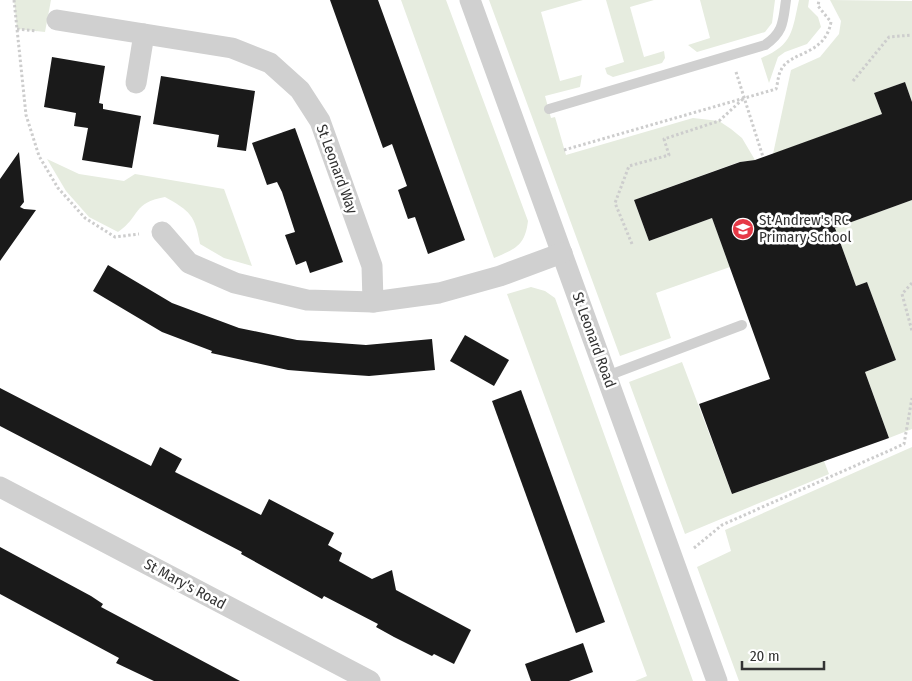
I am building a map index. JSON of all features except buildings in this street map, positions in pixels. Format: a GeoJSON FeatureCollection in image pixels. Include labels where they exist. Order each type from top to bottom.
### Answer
{"type":"FeatureCollection","features":[{"type":"Feature","properties":{"kind":"street","name":"St Leonard Road"},"geometry":{"type":"LineString","coordinates":[[470,0],[716,681]]}},
{"type":"Feature","properties":{"kind":"street","name":"St Leonard Way"},"geometry":{"type":"LineString","coordinates":[[57,20],[232,48],[270,63],[300,90],[320,121],[372,266],[373,302]]}},
{"type":"Feature","properties":{"kind":"street"},"geometry":{"type":"LineString","coordinates":[[136,83],[144,34]]}},
{"type":"Feature","properties":{"kind":"street"},"geometry":{"type":"LineString","coordinates":[[162,232],[189,263],[235,283],[307,300],[373,302],[440,294],[500,276],[562,253]]}},
{"type":"Feature","properties":{"kind":"street","name":"St Mary's Road"},"geometry":{"type":"LineString","coordinates":[[0,487],[370,681]]}},
{"type":"Feature","properties":{"kind":"lane"},"geometry":{"type":"LineString","coordinates":[[549,109],[765,45],[777,37],[782,25],[786,0]]}},
{"type":"Feature","properties":{"kind":"lane"},"geometry":{"type":"LineString","coordinates":[[607,376],[742,325]]}},
{"type":"Feature","properties":{"kind":"path"},"geometry":{"type":"LineString","coordinates":[[14,0],[26,115],[39,156],[58,188],[85,218],[115,237],[162,232]]}},
{"type":"Feature","properties":{"kind":"path"},"geometry":{"type":"LineString","coordinates":[[564,150],[776,89],[781,70],[788,61],[811,51],[829,32],[831,22],[818,6],[819,0]]}},
{"type":"Feature","properties":{"kind":"path"},"geometry":{"type":"LineString","coordinates":[[853,81],[889,36],[912,36]]}},
{"type":"Feature","properties":{"kind":"path"},"geometry":{"type":"LineString","coordinates":[[730,55],[763,157]]}},
{"type":"Feature","properties":{"kind":"path"},"geometry":{"type":"LineString","coordinates":[[632,244],[615,203],[629,166],[669,155],[664,139],[719,121],[744,98]]}},
{"type":"Feature","properties":{"kind":"path"},"geometry":{"type":"LineString","coordinates":[[912,283],[902,294],[912,331]]}},
{"type":"Feature","properties":{"kind":"path"},"geometry":{"type":"LineString","coordinates":[[672,557],[691,550],[722,525],[904,444],[912,398]]}},
{"type":"Feature","properties":{"kind":"shaded area"},"geometry":{"type":"Polygon","coordinates":[[[14,0],[51,0],[45,32],[17,29],[14,0]]]}},
{"type":"Feature","properties":{"kind":"shaded area"},"geometry":{"type":"Polygon","coordinates":[[[401,0],[446,0],[528,221],[527,229],[518,246],[494,258],[401,0]]]}},
{"type":"Feature","properties":{"kind":"shaded area"},"geometry":{"type":"Polygon","coordinates":[[[489,0],[583,0],[541,12],[560,81],[582,75],[580,87],[545,96],[551,118],[555,117],[566,155],[693,118],[719,121],[731,129],[742,138],[755,160],[739,162],[634,200],[649,241],[712,218],[730,267],[656,293],[671,338],[620,356],[489,0]]]}},
{"type":"Feature","properties":{"kind":"shaded area"},"geometry":{"type":"Polygon","coordinates":[[[606,0],[654,0],[630,7],[644,57],[664,51],[665,58],[662,63],[613,77],[607,74],[605,68],[624,62],[606,0]]]}},
{"type":"Feature","properties":{"kind":"shaded area"},"geometry":{"type":"Polygon","coordinates":[[[700,0],[775,0],[772,23],[765,32],[697,52],[688,45],[710,38],[700,0]]]}},
{"type":"Feature","properties":{"kind":"shaded area"},"geometry":{"type":"Polygon","coordinates":[[[799,0],[809,0],[808,7],[818,17],[821,27],[807,44],[785,52],[778,57],[769,83],[761,58],[779,48],[789,36],[799,0]]]}},
{"type":"Feature","properties":{"kind":"shaded area"},"geometry":{"type":"Polygon","coordinates":[[[830,0],[912,1],[912,102],[905,82],[874,93],[882,114],[773,154],[791,70],[820,57],[839,34],[841,21],[830,0]]]}},
{"type":"Feature","properties":{"kind":"shaded area"},"geometry":{"type":"Polygon","coordinates":[[[47,159],[79,174],[124,181],[135,174],[224,189],[252,266],[224,258],[200,244],[196,226],[190,215],[186,210],[165,197],[142,206],[118,232],[89,217],[66,191],[47,159]]]}},
{"type":"Feature","properties":{"kind":"shaded area"},"geometry":{"type":"Polygon","coordinates":[[[912,200],[912,429],[889,438],[865,372],[896,360],[867,282],[856,286],[835,228],[912,200]]]}},
{"type":"Feature","properties":{"kind":"shaded area"},"geometry":{"type":"Polygon","coordinates":[[[531,287],[545,291],[555,298],[693,681],[635,681],[647,676],[507,294],[531,287]]]}},
{"type":"Feature","properties":{"kind":"shaded area"},"geometry":{"type":"Polygon","coordinates":[[[682,362],[732,494],[824,461],[829,474],[685,534],[629,382],[682,362]]]}},
{"type":"Feature","properties":{"kind":"shaded area"},"geometry":{"type":"Polygon","coordinates":[[[912,447],[912,681],[739,681],[697,567],[731,551],[725,530],[912,447]]]}},
{"type":"Feature","properties":{"kind":"place","name":"St Andrew's RC Primary School"},"geometry":{"type":"Point","coordinates":[743,229]}}]}
